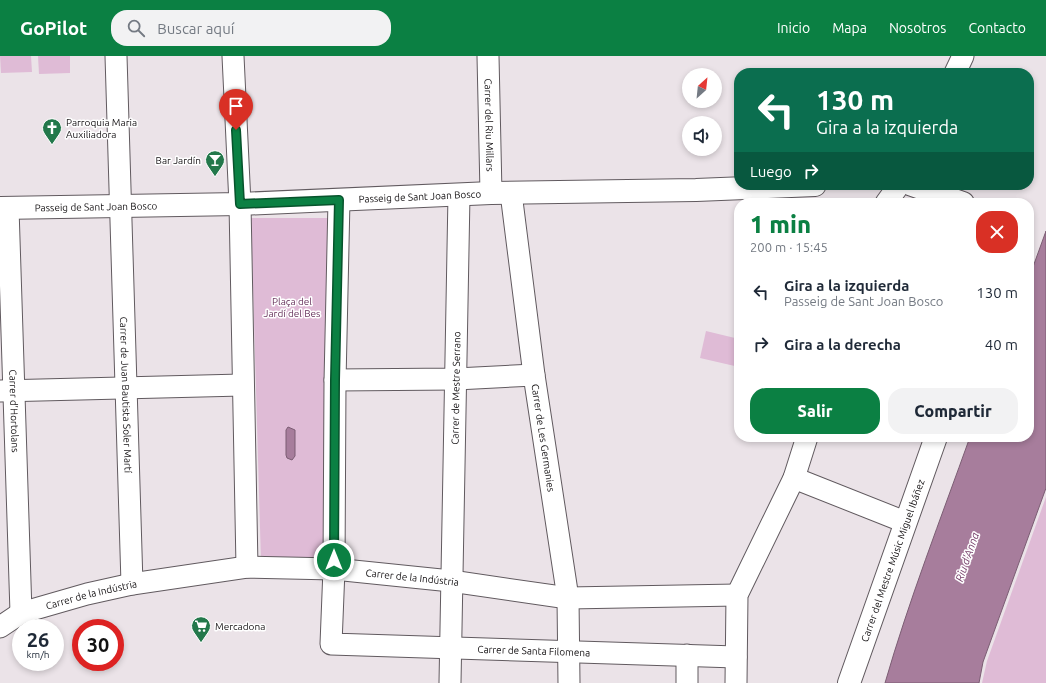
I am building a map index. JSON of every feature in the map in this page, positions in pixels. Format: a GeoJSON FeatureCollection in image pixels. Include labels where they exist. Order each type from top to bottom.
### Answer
{"type":"FeatureCollection","features":[{"type":"Feature","properties":{"kind":"street","name":"Carrer de Juan Bautista Soler Martí"},"geometry":{"type":"LineString","coordinates":[[116,56],[132,584]]}},
{"type":"Feature","properties":{"kind":"street"},"geometry":{"type":"LineString","coordinates":[[233,56],[240,204],[242,385],[247,567]]}},
{"type":"Feature","properties":{"kind":"street","name":"Carrer del Riu Millars"},"geometry":{"type":"LineString","coordinates":[[488,56],[501,193]]}},
{"type":"Feature","properties":{"kind":"street"},"geometry":{"type":"LineString","coordinates":[[957,68],[963,56]]}},
{"type":"Feature","properties":{"kind":"street","name":"Passeig de Sant Joan Bosco"},"geometry":{"type":"LineString","coordinates":[[4,208],[240,204],[501,193],[734,188]]}},
{"type":"Feature","properties":{"kind":"street"},"geometry":{"type":"LineString","coordinates":[[926,190],[950,198]]}},
{"type":"Feature","properties":{"kind":"street","name":"Carrer de Les Germanies"},"geometry":{"type":"LineString","coordinates":[[501,193],[534,375],[568,598],[570,652],[569,683]]}},
{"type":"Feature","properties":{"kind":"street","name":"Carrer de Mestre Serrano"},"geometry":{"type":"LineString","coordinates":[[450,683],[459,195]]}},
{"type":"Feature","properties":{"kind":"street"},"geometry":{"type":"LineString","coordinates":[[334,569],[335,380],[339,200]]}},
{"type":"Feature","properties":{"kind":"street","name":"Carrer d'Hortolans"},"geometry":{"type":"LineString","coordinates":[[4,208],[6,390],[21,613]]}},
{"type":"Feature","properties":{"kind":"street"},"geometry":{"type":"LineString","coordinates":[[335,380],[456,379],[534,375]]}},
{"type":"Feature","properties":{"kind":"street"},"geometry":{"type":"LineString","coordinates":[[6,390],[126,389],[242,385]]}},
{"type":"Feature","properties":{"kind":"street"},"geometry":{"type":"LineString","coordinates":[[736,683],[737,595],[794,478],[805,442]]}},
{"type":"Feature","properties":{"kind":"street","name":"Carrer del Mestre Músic Miguel Ibáñez"},"geometry":{"type":"LineString","coordinates":[[849,683],[934,442]]}},
{"type":"Feature","properties":{"kind":"street"},"geometry":{"type":"LineString","coordinates":[[794,478],[905,522]]}},
{"type":"Feature","properties":{"kind":"street","name":"Carrer de la Indústria"},"geometry":{"type":"LineString","coordinates":[[0,627],[21,613],[87,594],[132,584],[247,567],[334,569],[451,580],[568,598],[737,595]]}},
{"type":"Feature","properties":{"kind":"street","name":"Carrer de Santa Filomena"},"geometry":{"type":"LineString","coordinates":[[334,569],[332,644],[450,649],[736,657]]}},
{"type":"Feature","properties":{"kind":"street"},"geometry":{"type":"LineString","coordinates":[[687,655],[687,683]]}},
{"type":"Feature","properties":{"kind":"green space"},"geometry":{"type":"Polygon","coordinates":[[[0,56],[31,56],[32,72],[1,73],[0,56]]]}},
{"type":"Feature","properties":{"kind":"green space"},"geometry":{"type":"Polygon","coordinates":[[[38,56],[70,56],[70,73],[39,74],[38,56]]]}},
{"type":"Feature","properties":{"kind":"green space","name":"Plaça del Jardí del Bes"},"geometry":{"type":"Polygon","coordinates":[[[251,218],[329,218],[323,565],[261,562],[251,218]]]}},
{"type":"Feature","properties":{"kind":"green space"},"geometry":{"type":"Polygon","coordinates":[[[706,331],[734,338],[734,366],[700,358],[706,331]]]}},
{"type":"Feature","properties":{"kind":"green space"},"geometry":{"type":"Polygon","coordinates":[[[1046,497],[1046,683],[982,683],[987,661],[1046,497]]]}},
{"type":"Feature","properties":{"kind":"water","name":"Riu d'Anna"},"geometry":{"type":"Polygon","coordinates":[[[1046,231],[1046,488],[983,662],[979,683],[885,683],[915,590],[968,442],[1034,442],[1034,264],[1046,231]]]}},
{"type":"Feature","properties":{"kind":"water"},"geometry":{"type":"Polygon","coordinates":[[[288,427],[295,430],[295,456],[292,460],[287,458],[286,455],[286,430],[288,427]]]}},
{"type":"Feature","properties":{"kind":"place","name":"Parroquia Maria Auxiliadora"},"geometry":{"type":"Point","coordinates":[52,145]}},
{"type":"Feature","properties":{"kind":"place","name":"Bar Jardín"},"geometry":{"type":"Point","coordinates":[215,177]}},
{"type":"Feature","properties":{"kind":"place","name":"Mercadona"},"geometry":{"type":"Point","coordinates":[201,643]}},
{"type":"Feature","properties":{"kind":"route"},"geometry":{"type":"LineString","coordinates":[[236,130],[240,204],[339,200],[335,380],[334,560]]}}]}
